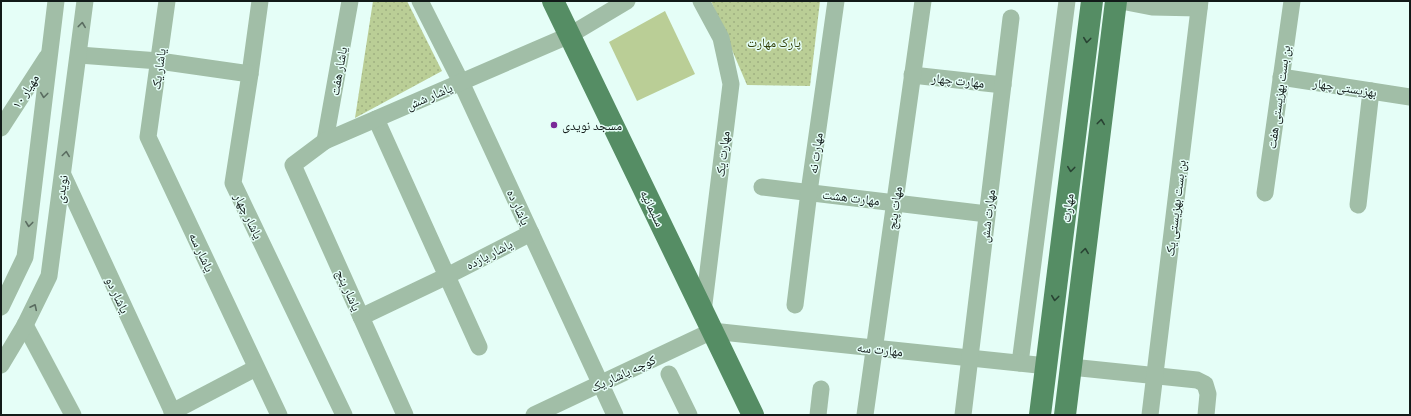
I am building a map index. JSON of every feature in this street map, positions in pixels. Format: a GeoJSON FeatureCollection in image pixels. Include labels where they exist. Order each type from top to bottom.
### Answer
{"type":"FeatureCollection","features":[{"type":"Feature","properties":{"kind":"main road","name":"سلیمانیه"},"geometry":{"type":"LineString","coordinates":[[553,1],[753,415]]}},
{"type":"Feature","properties":{"kind":"main road","name":"مهارت"},"geometry":{"type":"LineString","coordinates":[[1040,415],[1092,1]]}},
{"type":"Feature","properties":{"kind":"main road","name":"مهارت"},"geometry":{"type":"LineString","coordinates":[[1065,415],[1116,1]]}},
{"type":"Feature","properties":{"kind":"main road"},"geometry":{"type":"LineString","coordinates":[[1047,366],[1071,368]]}},
{"type":"Feature","properties":{"kind":"street"},"geometry":{"type":"LineString","coordinates":[[1,306],[25,257],[56,1]]}},
{"type":"Feature","properties":{"kind":"street","name":"نویدی"},"geometry":{"type":"LineString","coordinates":[[1,365],[25,325],[49,276],[85,1]]}},
{"type":"Feature","properties":{"kind":"street","name":"یاشار یک"},"geometry":{"type":"LineString","coordinates":[[148,136],[160,61],[167,1]]}},
{"type":"Feature","properties":{"kind":"street","name":"یاشار چهار"},"geometry":{"type":"LineString","coordinates":[[260,1],[233,183],[344,415]]}},
{"type":"Feature","properties":{"kind":"street","name":"یاشار هفت"},"geometry":{"type":"LineString","coordinates":[[325,141],[350,1]]}},
{"type":"Feature","properties":{"kind":"street","name":"یاشار ده"},"geometry":{"type":"LineString","coordinates":[[420,1],[461,82],[615,415]]}},
{"type":"Feature","properties":{"kind":"street","name":"یاشار شش"},"geometry":{"type":"LineString","coordinates":[[294,165],[325,141],[570,35],[627,1]]}},
{"type":"Feature","properties":{"kind":"street","name":"مهارت یک"},"geometry":{"type":"LineString","coordinates":[[701,1],[721,38],[731,84],[708,322]]}},
{"type":"Feature","properties":{"kind":"street","name":"مهارت نه"},"geometry":{"type":"LineString","coordinates":[[795,306],[809,192],[836,1]]}},
{"type":"Feature","properties":{"kind":"street","name":"مهات پنج"},"geometry":{"type":"LineString","coordinates":[[865,415],[923,1]]}},
{"type":"Feature","properties":{"kind":"street"},"geometry":{"type":"LineString","coordinates":[[1020,363],[1068,1]]}},
{"type":"Feature","properties":{"kind":"street"},"geometry":{"type":"LineString","coordinates":[[1121,1],[1152,7],[1199,5]]}},
{"type":"Feature","properties":{"kind":"street","name":"بن بست بهزیستی هفت"},"geometry":{"type":"LineString","coordinates":[[1265,193],[1292,1]]}},
{"type":"Feature","properties":{"kind":"street","name":"بن بست بهزیستی یک"},"geometry":{"type":"LineString","coordinates":[[1150,415],[1199,5]]}},
{"type":"Feature","properties":{"kind":"street","name":"مهارت شش"},"geometry":{"type":"LineString","coordinates":[[963,415],[1011,18]]}},
{"type":"Feature","properties":{"kind":"street","name":"مهیار ۱۰"},"geometry":{"type":"LineString","coordinates":[[1,128],[49,54]]}},
{"type":"Feature","properties":{"kind":"street"},"geometry":{"type":"LineString","coordinates":[[79,55],[160,61],[250,74]]}},
{"type":"Feature","properties":{"kind":"street","name":"مهارت چهار"},"geometry":{"type":"LineString","coordinates":[[912,75],[1003,85]]}},
{"type":"Feature","properties":{"kind":"street","name":"بهزیستی چهار"},"geometry":{"type":"LineString","coordinates":[[1281,77],[1410,97]]}},
{"type":"Feature","properties":{"kind":"street"},"geometry":{"type":"LineString","coordinates":[[1358,205],[1371,90]]}},
{"type":"Feature","properties":{"kind":"street"},"geometry":{"type":"LineString","coordinates":[[376,119],[479,347]]}},
{"type":"Feature","properties":{"kind":"street","name":"یاشار سه"},"geometry":{"type":"LineString","coordinates":[[148,136],[279,415]]}},
{"type":"Feature","properties":{"kind":"street","name":"یاشار پنج"},"geometry":{"type":"LineString","coordinates":[[294,165],[405,415]]}},
{"type":"Feature","properties":{"kind":"street","name":"یاشار دو"},"geometry":{"type":"LineString","coordinates":[[63,175],[173,413]]}},
{"type":"Feature","properties":{"kind":"street","name":"مهارت هشت"},"geometry":{"type":"LineString","coordinates":[[762,187],[987,214]]}},
{"type":"Feature","properties":{"kind":"street","name":"یاشار یازده"},"geometry":{"type":"LineString","coordinates":[[361,317],[447,276],[531,233]]}},
{"type":"Feature","properties":{"kind":"street","name":"مهارت سه"},"geometry":{"type":"LineString","coordinates":[[708,322],[874,348],[1047,366]]}},
{"type":"Feature","properties":{"kind":"street","name":"کوچه یاشار یک"},"geometry":{"type":"LineString","coordinates":[[534,415],[601,384],[708,322]]}},
{"type":"Feature","properties":{"kind":"street"},"geometry":{"type":"LineString","coordinates":[[25,325],[73,415]]}},
{"type":"Feature","properties":{"kind":"street"},"geometry":{"type":"LineString","coordinates":[[173,413],[256,368]]}},
{"type":"Feature","properties":{"kind":"street"},"geometry":{"type":"LineString","coordinates":[[1071,368],[1197,380],[1205,384],[1208,394],[1206,415]]}},
{"type":"Feature","properties":{"kind":"street"},"geometry":{"type":"LineString","coordinates":[[669,374],[689,415]]}},
{"type":"Feature","properties":{"kind":"street"},"geometry":{"type":"LineString","coordinates":[[818,415],[821,389]]}},
{"type":"Feature","properties":{"kind":"green space"},"geometry":{"type":"Polygon","coordinates":[[[373,1],[407,1],[442,71],[355,118],[373,1]]]}},
{"type":"Feature","properties":{"kind":"green space","name":"پارک مهارت"},"geometry":{"type":"Polygon","coordinates":[[[711,1],[820,1],[810,86],[747,85],[711,1]]]}},
{"type":"Feature","properties":{"kind":"green space"},"geometry":{"type":"Polygon","coordinates":[[[665,11],[695,74],[637,101],[609,42],[665,11]]]}},
{"type":"Feature","properties":{"kind":"place","name":"مسجد نویدی"},"geometry":{"type":"Point","coordinates":[554,125]}}]}
